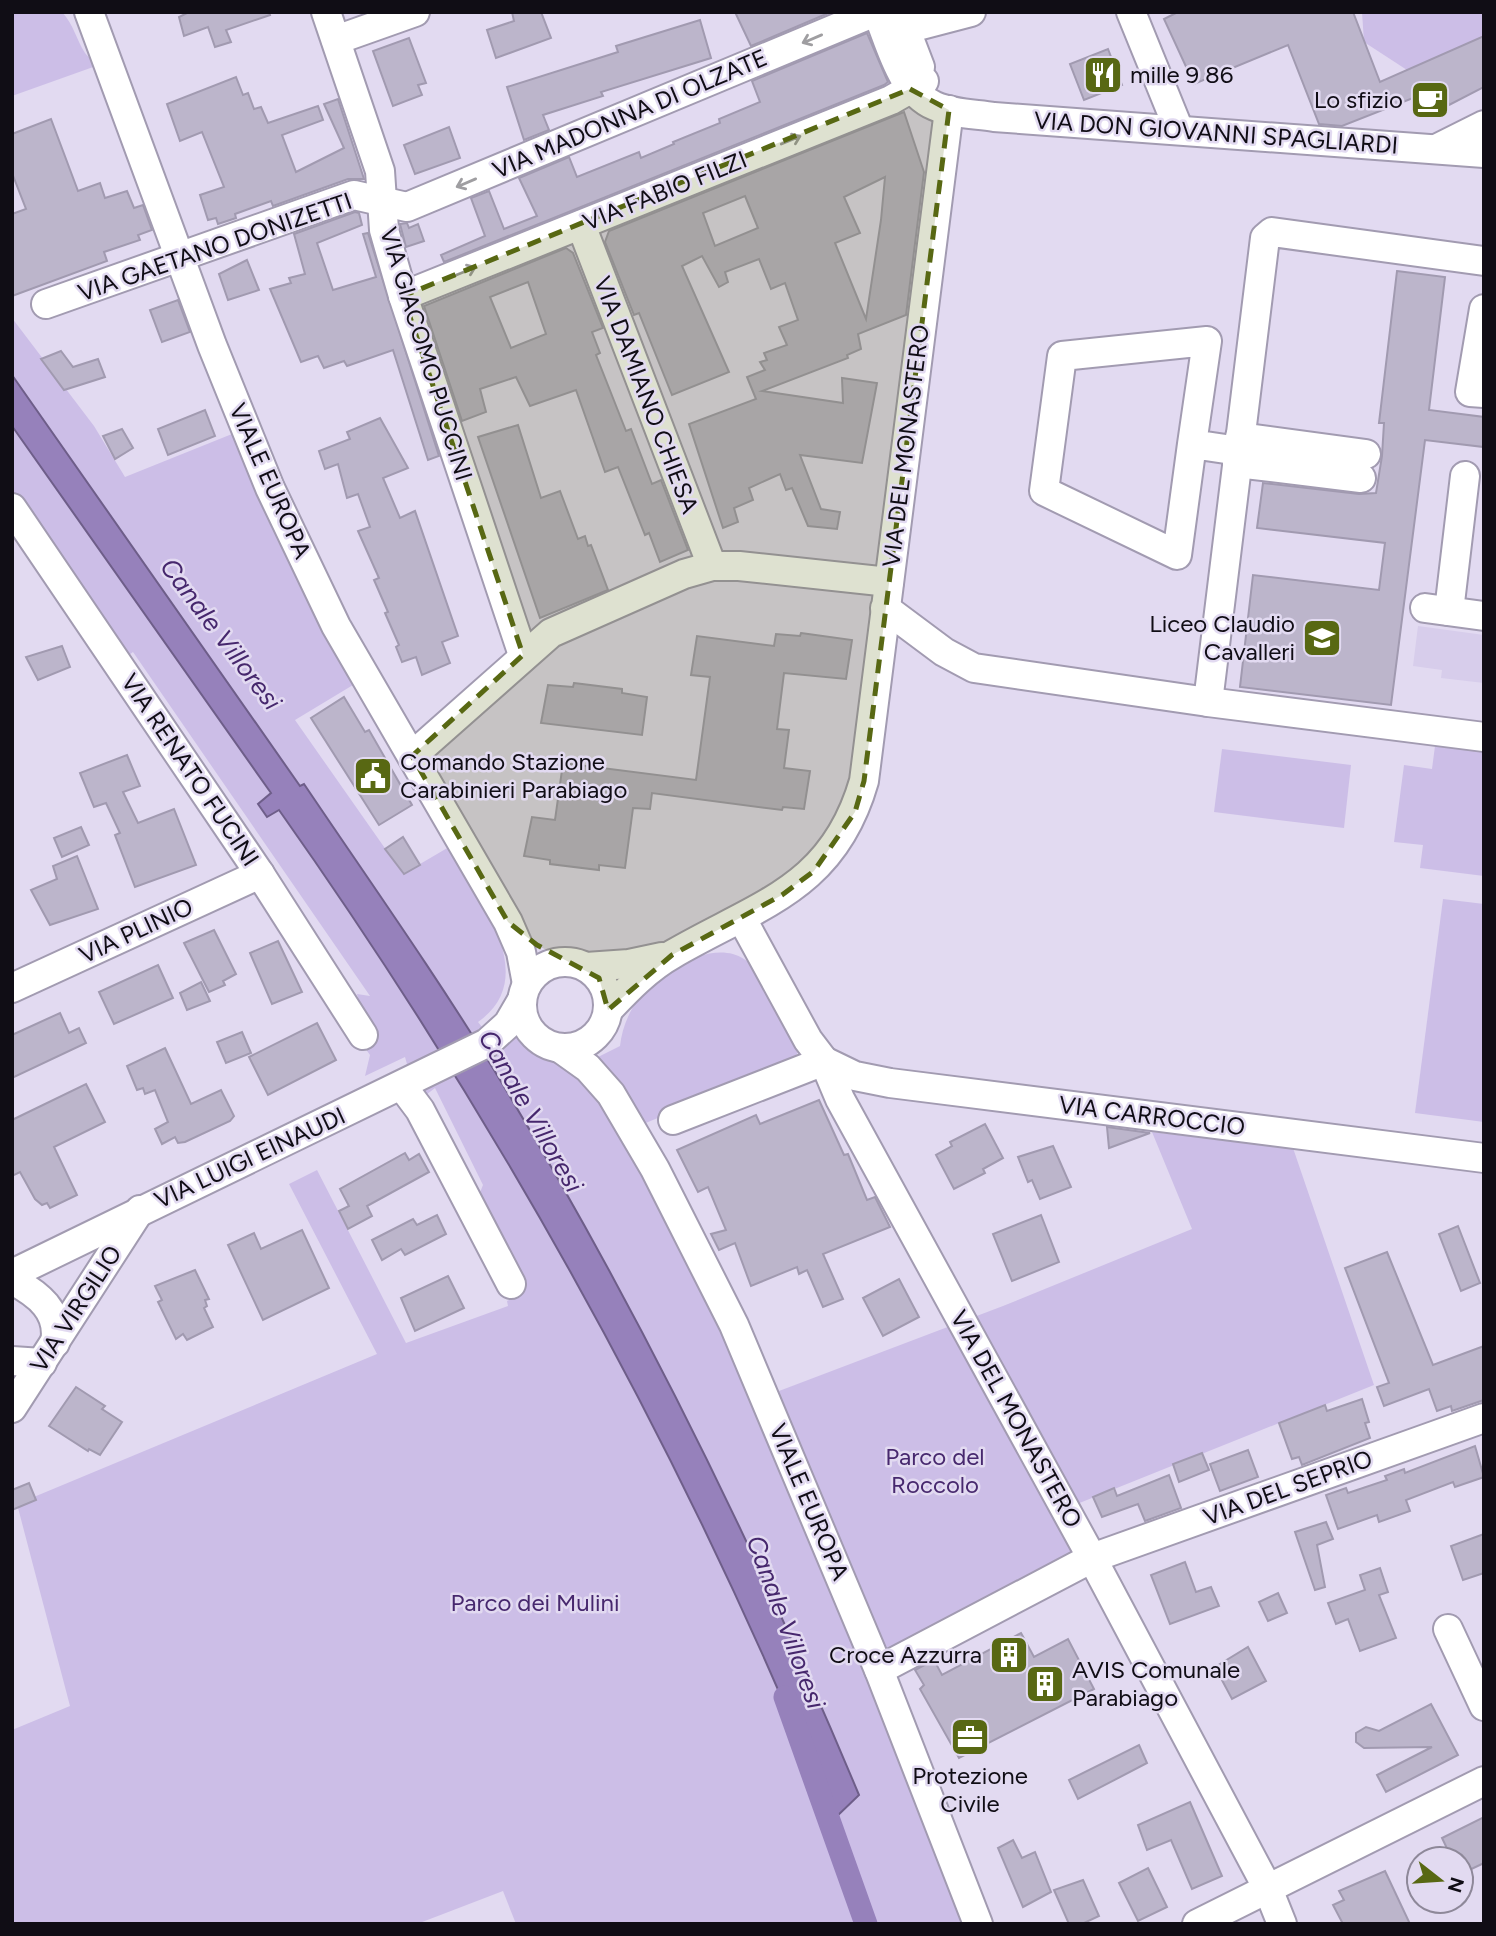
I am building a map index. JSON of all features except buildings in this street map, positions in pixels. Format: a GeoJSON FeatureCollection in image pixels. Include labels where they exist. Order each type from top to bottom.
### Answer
{"type":"FeatureCollection","features":[{"type":"Feature","properties":{"kind":"street","name":"VIALE EUROPA"},"geometry":{"type":"LineString","coordinates":[[89,12],[270,488],[336,626],[508,922],[521,953],[523,1016],[531,1032],[588,1068],[611,1094],[655,1169],[734,1325],[879,1670],[978,1924]]}},
{"type":"Feature","properties":{"kind":"street","name":"VIA GIACOMO PUCCINI"},"geometry":{"type":"LineString","coordinates":[[326,12],[380,171],[384,230],[403,296],[523,654]]}},
{"type":"Feature","properties":{"kind":"street"},"geometry":{"type":"LineString","coordinates":[[336,40],[415,12]]}},
{"type":"Feature","properties":{"kind":"street"},"geometry":{"type":"LineString","coordinates":[[876,12],[918,84],[949,110]]}},
{"type":"Feature","properties":{"kind":"street","name":"VIA MADONNA DI OLZATE"},"geometry":{"type":"LineString","coordinates":[[384,204],[407,207],[876,12]]}},
{"type":"Feature","properties":{"kind":"street"},"geometry":{"type":"LineString","coordinates":[[918,84],[903,20],[971,12]]}},
{"type":"Feature","properties":{"kind":"street"},"geometry":{"type":"LineString","coordinates":[[1137,14],[1179,130]]}},
{"type":"Feature","properties":{"kind":"street","name":"VIA FABIO FILZI"},"geometry":{"type":"LineString","coordinates":[[403,296],[891,100],[918,84]]}},
{"type":"Feature","properties":{"kind":"street","name":"VIA DON GIOVANNI SPAGLIARDI"},"geometry":{"type":"LineString","coordinates":[[949,110],[994,117],[1484,153]]}},
{"type":"Feature","properties":{"kind":"street","name":"VIA DEL MONASTERO"},"geometry":{"type":"LineString","coordinates":[[672,955],[782,895],[822,861],[839,842],[855,812],[864,781],[949,110]]}},
{"type":"Feature","properties":{"kind":"street"},"geometry":{"type":"LineString","coordinates":[[1436,149],[1484,125]]}},
{"type":"Feature","properties":{"kind":"street","name":"VIA GAETANO DONIZETTI"},"geometry":{"type":"LineString","coordinates":[[46,304],[354,195],[384,204]]}},
{"type":"Feature","properties":{"kind":"street","name":"VIA DAMIANO CHIESA"},"geometry":{"type":"LineString","coordinates":[[581,225],[712,566]]}},
{"type":"Feature","properties":{"kind":"street"},"geometry":{"type":"LineString","coordinates":[[1208,702],[1265,238],[1272,232],[1484,261]]}},
{"type":"Feature","properties":{"kind":"street"},"geometry":{"type":"LineString","coordinates":[[1484,309],[1471,391],[1484,393]]}},
{"type":"Feature","properties":{"kind":"street"},"geometry":{"type":"LineString","coordinates":[[1207,341],[1192,444],[1177,555],[1044,491],[1062,356],[1207,341]]}},
{"type":"Feature","properties":{"kind":"street"},"geometry":{"type":"LineString","coordinates":[[1192,444],[1363,466]]}},
{"type":"Feature","properties":{"kind":"street"},"geometry":{"type":"LineString","coordinates":[[1465,476],[1437,610],[1484,616]]}},
{"type":"Feature","properties":{"kind":"street","name":"VIA RENATO FUCINI"},"geometry":{"type":"LineString","coordinates":[[12,508],[260,874],[363,1035]]}},
{"type":"Feature","properties":{"kind":"street"},"geometry":{"type":"LineString","coordinates":[[412,756],[523,654],[551,633],[684,574],[712,566],[887,595],[944,652],[974,668],[1208,702],[1484,737]]}},
{"type":"Feature","properties":{"kind":"street","name":"VIA PLINIO"},"geometry":{"type":"LineString","coordinates":[[12,988],[260,874]]}},
{"type":"Feature","properties":{"kind":"street","name":"VIA DEL MONASTERO"},"geometry":{"type":"LineString","coordinates":[[742,919],[808,1040],[824,1060],[840,1099],[1092,1558],[1268,1889],[1282,1924]]}},
{"type":"Feature","properties":{"kind":"street","name":"VIALE EUROPA"},"geometry":{"type":"LineString","coordinates":[[508,922],[537,945],[578,964],[599,978],[607,993],[604,1060],[611,1094]]}},
{"type":"Feature","properties":{"kind":"street"},"geometry":{"type":"LineString","coordinates":[[524,992],[538,971],[552,963],[629,964],[672,955]]}},
{"type":"Feature","properties":{"kind":"street"},"geometry":{"type":"LineString","coordinates":[[552,1046],[577,1047],[592,1039],[638,979],[672,955]]}},
{"type":"Feature","properties":{"kind":"street","name":"VIA LUIGI EINAUDI"},"geometry":{"type":"LineString","coordinates":[[12,1274],[487,1043],[508,1024],[524,992]]}},
{"type":"Feature","properties":{"kind":"street","name":"VIA LUIGI EINAUDI"},"geometry":{"type":"LineString","coordinates":[[487,1043],[515,1040],[552,1046]]}},
{"type":"Feature","properties":{"kind":"street"},"geometry":{"type":"LineString","coordinates":[[673,1120],[824,1060]]}},
{"type":"Feature","properties":{"kind":"street","name":"VIA CARROCCIO"},"geometry":{"type":"LineString","coordinates":[[824,1060],[855,1076],[890,1083],[1484,1158]]}},
{"type":"Feature","properties":{"kind":"street"},"geometry":{"type":"LineString","coordinates":[[411,1082],[423,1115],[511,1284]]}},
{"type":"Feature","properties":{"kind":"street","name":"VIA VIRGILIO"},"geometry":{"type":"LineString","coordinates":[[12,1408],[140,1210]]}},
{"type":"Feature","properties":{"kind":"street"},"geometry":{"type":"LineString","coordinates":[[12,1280],[48,1306],[56,1324],[48,1353],[12,1361]]}},
{"type":"Feature","properties":{"kind":"street","name":"VIA DEL SEPRIO"},"geometry":{"type":"LineString","coordinates":[[879,1670],[1092,1558],[1484,1418]]}},
{"type":"Feature","properties":{"kind":"street"},"geometry":{"type":"LineString","coordinates":[[1448,1629],[1484,1706]]}},
{"type":"Feature","properties":{"kind":"street"},"geometry":{"type":"LineString","coordinates":[[1197,1924],[1484,1781]]}},
{"type":"Feature","properties":{"kind":"highlighted area"},"geometry":{"type":"Polygon","coordinates":[[[910,89],[949,110],[864,781],[855,812],[814,871],[782,895],[672,955],[608,1010],[599,978],[537,945],[508,922],[412,756],[523,655],[403,296],[910,89]]]}},
{"type":"Feature","properties":{"kind":"shaded area"},"geometry":{"type":"Polygon","coordinates":[[[12,375],[300,786],[304,784],[448,997],[546,1157],[690,1425],[778,1608],[819,1701],[859,1795],[833,1820],[777,1687],[653,1426],[514,1173],[361,929],[279,810],[267,817],[258,804],[271,793],[12,426],[12,375]]]}},
{"type":"Feature","properties":{"kind":"shaded area"},"geometry":{"type":"Polygon","coordinates":[[[1418,626],[1484,635],[1484,683],[1441,678],[1442,670],[1413,666],[1418,626]]]}},
{"type":"Feature","properties":{"kind":"green space"},"geometry":{"type":"Polygon","coordinates":[[[12,12],[62,12],[85,53],[96,66],[12,96],[12,12]]]}},
{"type":"Feature","properties":{"kind":"green space"},"geometry":{"type":"Polygon","coordinates":[[[1362,12],[1484,12],[1484,36],[1407,70],[1364,42],[1362,12]]]}},
{"type":"Feature","properties":{"kind":"green space","name":"Parco dei Mulini"},"geometry":{"type":"Polygon","coordinates":[[[12,318],[94,426],[125,477],[232,434],[272,529],[353,685],[295,720],[403,874],[449,847],[488,912],[505,960],[505,982],[497,1004],[478,1022],[494,1042],[520,1034],[544,1037],[590,1061],[620,1046],[627,1020],[640,997],[674,968],[703,955],[731,954],[744,959],[760,975],[801,1044],[794,1061],[629,1130],[781,1401],[779,1391],[1003,1306],[1192,1229],[1152,1132],[1293,1148],[1374,1385],[1057,1512],[1077,1554],[872,1660],[967,1924],[516,1924],[503,1891],[417,1924],[12,1924],[12,1730],[70,1706],[17,1504],[377,1354],[289,1184],[317,1170],[406,1343],[508,1306],[507,1301],[523,1293],[477,1200],[483,1185],[435,1088],[422,1098],[404,1066],[407,1064],[405,1057],[365,1076],[370,1055],[338,1010],[358,998],[357,994],[370,996],[133,652],[126,657],[12,494],[12,318]]]}},
{"type":"Feature","properties":{"kind":"green space"},"geometry":{"type":"Polygon","coordinates":[[[1435,746],[1484,752],[1484,876],[1420,868],[1423,845],[1394,842],[1404,765],[1432,769],[1435,746]]]}},
{"type":"Feature","properties":{"kind":"green space"},"geometry":{"type":"Polygon","coordinates":[[[1222,749],[1351,765],[1344,828],[1214,812],[1222,749]]]}},
{"type":"Feature","properties":{"kind":"green space"},"geometry":{"type":"Polygon","coordinates":[[[1443,899],[1484,904],[1484,1122],[1415,1113],[1443,899]]]}},
{"type":"Feature","properties":{"kind":"waterway","name":"Canale Villoresi"},"geometry":{"type":"LineString","coordinates":[[785,1697],[866,1924]]}},
{"type":"Feature","properties":{"kind":"place","name":"mille 9 86"},"geometry":{"type":"Point","coordinates":[1103,75]}},
{"type":"Feature","properties":{"kind":"place","name":"Lo sfizio"},"geometry":{"type":"Point","coordinates":[1430,100]}},
{"type":"Feature","properties":{"kind":"place","name":"Liceo Claudio Cavalleri"},"geometry":{"type":"Point","coordinates":[1322,638]}},
{"type":"Feature","properties":{"kind":"place","name":"Comando Stazione Carabinieri Parabiago"},"geometry":{"type":"Point","coordinates":[373,776]}},
{"type":"Feature","properties":{"kind":"place","name":"Croce Azzurra"},"geometry":{"type":"Point","coordinates":[1009,1655]}},
{"type":"Feature","properties":{"kind":"place","name":"AVIS Comunale Parabiago"},"geometry":{"type":"Point","coordinates":[1045,1684]}},
{"type":"Feature","properties":{"kind":"place","name":"Protezione Civile"},"geometry":{"type":"Point","coordinates":[970,1737]}},
{"type":"Feature","properties":{"kind":"park label","name":"Parco del Roccolo"},"geometry":{"type":"Point","coordinates":[935,1471]}}]}
